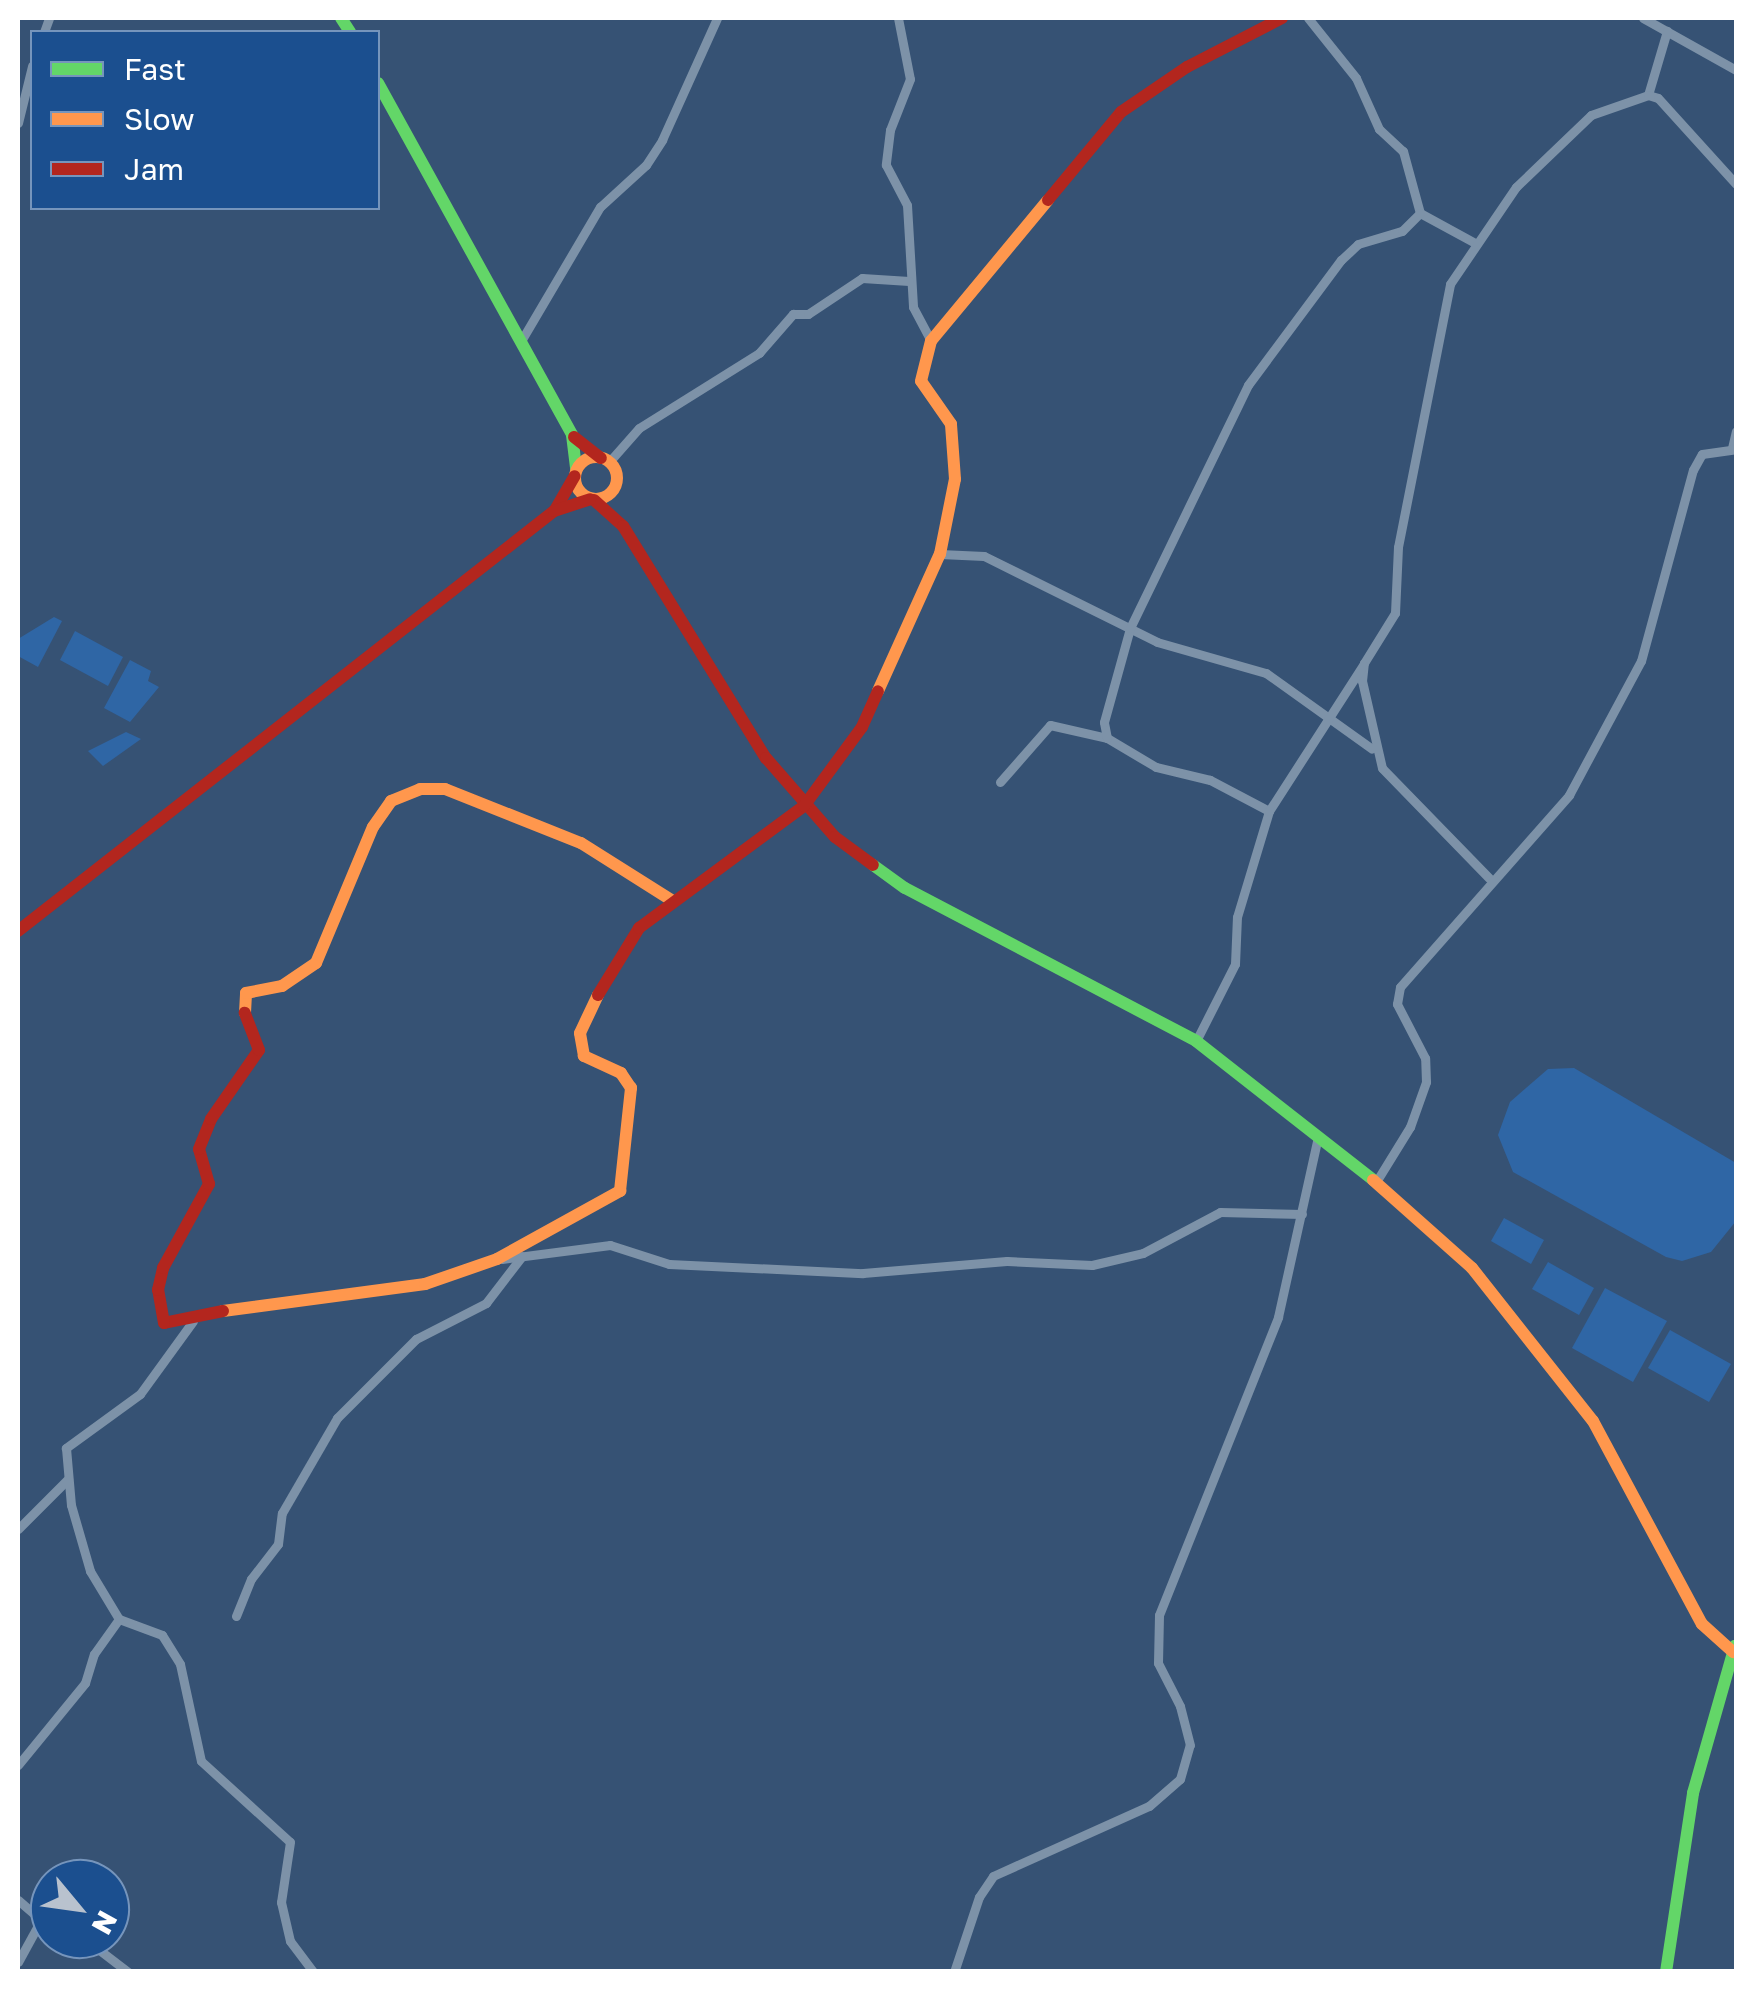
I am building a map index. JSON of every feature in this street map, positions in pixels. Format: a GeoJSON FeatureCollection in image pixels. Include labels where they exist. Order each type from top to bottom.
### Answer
{"type":"FeatureCollection","features":[{"type":"Feature","properties":{"kind":"main road"},"geometry":{"type":"LineString","coordinates":[[672,900],[580,844],[446,789],[420,789],[391,802],[373,827],[316,963],[282,986],[246,992],[240,1002],[259,1050],[211,1118],[200,1149],[209,1184],[158,1290],[164,1324],[193,1321],[282,1299],[406,1287],[497,1259],[620,1191],[631,1088],[621,1074],[584,1056],[580,1033],[624,948],[672,900],[804,806],[862,728],[940,554],[956,443],[921,380],[932,341],[1121,112],[1187,67],[1282,18]]}},
{"type":"Feature","properties":{"kind":"main road"},"geometry":{"type":"LineString","coordinates":[[380,88],[572,435],[576,488],[624,526],[749,733],[804,806],[904,888],[1196,1041],[1376,1182],[1472,1268],[1560,1374],[1622,1470],[1702,1624],[1735,1647],[1693,1793],[1666,1972]]}},
{"type":"Feature","properties":{"kind":"main road"},"geometry":{"type":"LineString","coordinates":[[572,435],[605,460],[617,482],[624,526]]}},
{"type":"Feature","properties":{"kind":"main road"},"geometry":{"type":"LineString","coordinates":[[554,511],[586,460],[605,460]]}},
{"type":"Feature","properties":{"kind":"main road"},"geometry":{"type":"LineString","coordinates":[[18,931],[554,511],[609,495],[617,482]]}},
{"type":"Feature","properties":{"kind":"street"},"geometry":{"type":"LineString","coordinates":[[521,341],[600,207],[646,165],[662,140],[717,18]]}},
{"type":"Feature","properties":{"kind":"street"},"geometry":{"type":"LineString","coordinates":[[898,18],[910,79],[890,130],[886,165],[911,220],[909,281],[913,307],[932,341]]}},
{"type":"Feature","properties":{"kind":"street"},"geometry":{"type":"LineString","coordinates":[[1308,18],[1356,78],[1378,129],[1403,152],[1420,213],[1475,243]]}},
{"type":"Feature","properties":{"kind":"street"},"geometry":{"type":"LineString","coordinates":[[1643,18],[1736,70]]}},
{"type":"Feature","properties":{"kind":"street"},"geometry":{"type":"LineString","coordinates":[[1648,95],[1667,31]]}},
{"type":"Feature","properties":{"kind":"street"},"geometry":{"type":"LineString","coordinates":[[18,123],[30,74]]}},
{"type":"Feature","properties":{"kind":"street"},"geometry":{"type":"LineString","coordinates":[[1648,95],[1736,184]]}},
{"type":"Feature","properties":{"kind":"street"},"geometry":{"type":"LineString","coordinates":[[1196,1041],[1235,964],[1236,918],[1269,811],[1395,613],[1398,546],[1440,313],[1475,243],[1516,187],[1575,125],[1648,95]]}},
{"type":"Feature","properties":{"kind":"street"},"geometry":{"type":"LineString","coordinates":[[1107,738],[1104,722],[1130,628],[1270,350],[1358,244],[1402,230],[1420,213]]}},
{"type":"Feature","properties":{"kind":"street"},"geometry":{"type":"LineString","coordinates":[[605,460],[639,428],[759,353],[793,314],[808,314],[862,278],[909,281]]}},
{"type":"Feature","properties":{"kind":"street"},"geometry":{"type":"LineString","coordinates":[[1376,1182],[1410,1128],[1426,1082],[1425,1058],[1397,1004],[1400,987],[1489,878],[1542,832],[1569,795],[1641,662],[1693,470],[1702,454],[1734,449],[1736,431]]}},
{"type":"Feature","properties":{"kind":"street"},"geometry":{"type":"LineString","coordinates":[[940,554],[984,556],[1156,642],[1266,673],[1326,720],[1372,749]]}},
{"type":"Feature","properties":{"kind":"street"},"geometry":{"type":"LineString","coordinates":[[1364,663],[1372,749],[1391,780],[1489,878]]}},
{"type":"Feature","properties":{"kind":"street"},"geometry":{"type":"LineString","coordinates":[[1000,782],[1050,726],[1107,738],[1156,766],[1210,780],[1269,811]]}},
{"type":"Feature","properties":{"kind":"street"},"geometry":{"type":"LineString","coordinates":[[954,1972],[978,1897],[993,1876],[1149,1806],[1180,1779],[1190,1744],[1180,1706],[1158,1663],[1159,1615],[1278,1318],[1318,1136]]}},
{"type":"Feature","properties":{"kind":"street"},"geometry":{"type":"LineString","coordinates":[[497,1259],[610,1245],[669,1264],[863,1273],[1008,1261],[1092,1264],[1142,1253],[1220,1212],[1302,1214]]}},
{"type":"Feature","properties":{"kind":"street"},"geometry":{"type":"LineString","coordinates":[[236,1616],[251,1578],[278,1544],[282,1513],[337,1418],[416,1340],[486,1304],[522,1256]]}},
{"type":"Feature","properties":{"kind":"street"},"geometry":{"type":"LineString","coordinates":[[193,1321],[140,1394],[66,1448],[68,1479],[90,1571],[120,1619],[162,1636],[180,1664],[201,1761],[290,1842],[281,1902],[290,1940],[313,1972]]}},
{"type":"Feature","properties":{"kind":"street"},"geometry":{"type":"LineString","coordinates":[[18,1529],[68,1479]]}},
{"type":"Feature","properties":{"kind":"street"},"geometry":{"type":"LineString","coordinates":[[18,1765],[85,1683],[94,1654],[120,1619]]}},
{"type":"Feature","properties":{"kind":"shaded area"},"geometry":{"type":"Polygon","coordinates":[[[54,617],[62,621],[38,667],[18,656],[18,639],[54,617]]]}},
{"type":"Feature","properties":{"kind":"shaded area"},"geometry":{"type":"Polygon","coordinates":[[[75,631],[123,657],[108,686],[60,660],[75,631]]]}},
{"type":"Feature","properties":{"kind":"shaded area"},"geometry":{"type":"Polygon","coordinates":[[[130,660],[151,671],[148,681],[159,687],[130,722],[104,708],[130,660]]]}},
{"type":"Feature","properties":{"kind":"shaded area"},"geometry":{"type":"Polygon","coordinates":[[[126,732],[141,739],[103,766],[88,751],[126,732]]]}},
{"type":"Feature","properties":{"kind":"shaded area"},"geometry":{"type":"Polygon","coordinates":[[[1574,1068],[1736,1163],[1736,1221],[1711,1252],[1682,1261],[1666,1257],[1513,1172],[1498,1135],[1510,1102],[1548,1069],[1574,1068]]]}},
{"type":"Feature","properties":{"kind":"shaded area"},"geometry":{"type":"Polygon","coordinates":[[[1504,1218],[1544,1240],[1531,1264],[1491,1241],[1504,1218]]]}},
{"type":"Feature","properties":{"kind":"shaded area"},"geometry":{"type":"Polygon","coordinates":[[[1548,1262],[1594,1288],[1579,1315],[1532,1289],[1548,1262]]]}},
{"type":"Feature","properties":{"kind":"shaded area"},"geometry":{"type":"Polygon","coordinates":[[[1605,1288],[1667,1321],[1633,1382],[1572,1348],[1605,1288]]]}},
{"type":"Feature","properties":{"kind":"shaded area"},"geometry":{"type":"Polygon","coordinates":[[[1670,1330],[1731,1364],[1709,1402],[1648,1368],[1670,1330]]]}},
{"type":"Feature","properties":{"kind":"traffic: fast"},"geometry":{"type":"LineString","coordinates":[[341,18],[349,30]]}},
{"type":"Feature","properties":{"kind":"traffic: fast"},"geometry":{"type":"LineString","coordinates":[[380,87],[572,435],[576,470]]}},
{"type":"Feature","properties":{"kind":"traffic: fast"},"geometry":{"type":"LineString","coordinates":[[873,865],[905,888],[1196,1041],[1373,1180]]}},
{"type":"Feature","properties":{"kind":"traffic: fast"},"geometry":{"type":"LineString","coordinates":[[1666,1972],[1693,1793],[1735,1646]]}},
{"type":"Feature","properties":{"kind":"traffic: slow"},"geometry":{"type":"LineString","coordinates":[[878,691],[940,554],[955,479],[951,424],[921,381],[931,341],[1048,200]]}},
{"type":"Feature","properties":{"kind":"traffic: slow"},"geometry":{"type":"LineString","coordinates":[[596,457],[611,463],[617,478],[611,493],[596,499],[581,493],[575,478],[581,463],[596,457]]}},
{"type":"Feature","properties":{"kind":"traffic: slow"},"geometry":{"type":"LineString","coordinates":[[245,1013],[246,993],[282,986],[316,963],[373,827],[391,801],[420,789],[445,789],[581,843],[671,900]]}},
{"type":"Feature","properties":{"kind":"traffic: slow"},"geometry":{"type":"LineString","coordinates":[[223,1311],[425,1284],[497,1259],[620,1191],[631,1088],[621,1073],[584,1056],[580,1033],[598,995]]}},
{"type":"Feature","properties":{"kind":"traffic: slow"},"geometry":{"type":"LineString","coordinates":[[1373,1180],[1472,1268],[1593,1421],[1702,1624],[1733,1652]]}},
{"type":"Feature","properties":{"kind":"traffic: jam"},"geometry":{"type":"LineString","coordinates":[[1048,200],[1121,112],[1187,67],[1282,18]]}},
{"type":"Feature","properties":{"kind":"traffic: jam"},"geometry":{"type":"LineString","coordinates":[[574,437],[601,458]]}},
{"type":"Feature","properties":{"kind":"traffic: jam"},"geometry":{"type":"LineString","coordinates":[[555,510],[575,476]]}},
{"type":"Feature","properties":{"kind":"traffic: jam"},"geometry":{"type":"LineString","coordinates":[[18,931],[554,511],[590,499]]}},
{"type":"Feature","properties":{"kind":"traffic: jam"},"geometry":{"type":"LineString","coordinates":[[594,500],[623,526],[766,758],[835,837],[873,865]]}},
{"type":"Feature","properties":{"kind":"traffic: jam"},"geometry":{"type":"LineString","coordinates":[[598,995],[639,928],[804,806],[862,727],[878,691]]}},
{"type":"Feature","properties":{"kind":"traffic: jam"},"geometry":{"type":"LineString","coordinates":[[223,1311],[164,1323],[158,1290],[163,1268],[209,1184],[199,1149],[211,1119],[259,1050],[245,1013]]}}]}
